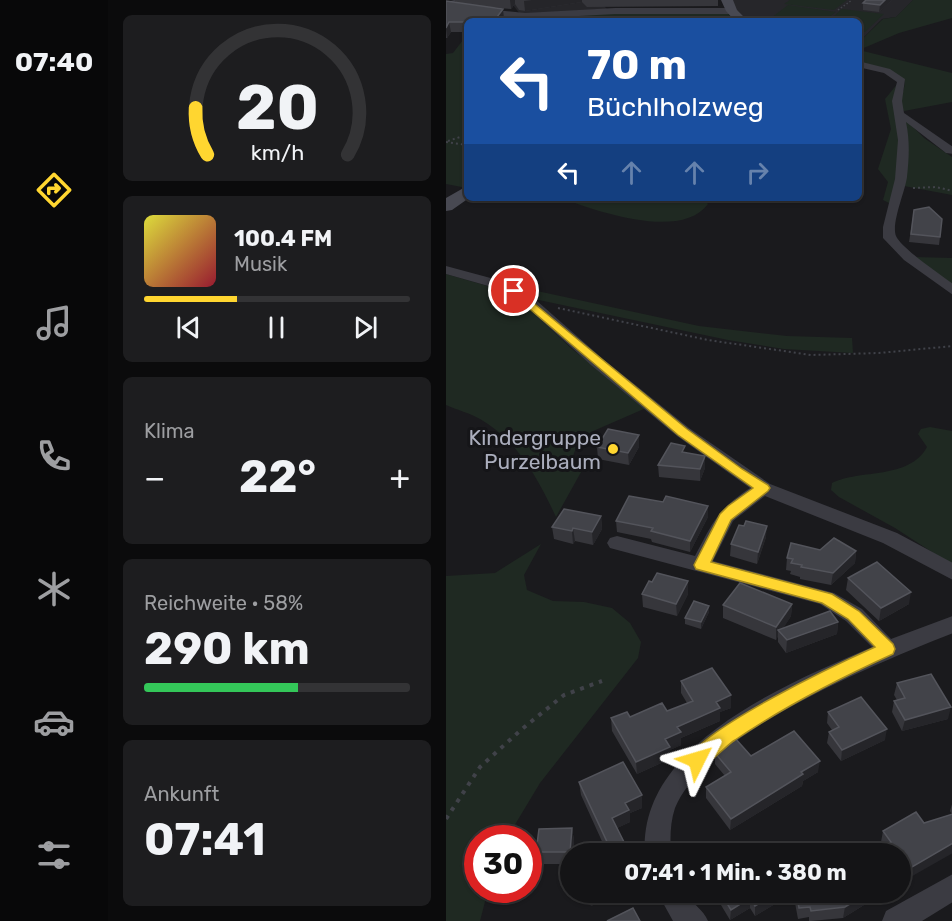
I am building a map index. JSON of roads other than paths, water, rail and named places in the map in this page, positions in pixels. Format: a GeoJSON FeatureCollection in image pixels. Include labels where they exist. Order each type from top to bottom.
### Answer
{"type":"FeatureCollection","features":[{"type":"Feature","properties":{"kind":"street"},"geometry":{"type":"LineString","coordinates":[[446,5],[526,16],[730,5],[740,18]]}},
{"type":"Feature","properties":{"kind":"street"},"geometry":{"type":"LineString","coordinates":[[862,65],[879,68],[899,78],[902,85],[897,101],[904,140],[901,179],[889,227],[890,238],[909,257],[953,291]]}},
{"type":"Feature","properties":{"kind":"street"},"geometry":{"type":"LineString","coordinates":[[901,115],[950,152]]}},
{"type":"Feature","properties":{"kind":"street"},"geometry":{"type":"LineString","coordinates":[[446,206],[464,193]]}},
{"type":"Feature","properties":{"kind":"street"},"geometry":{"type":"LineString","coordinates":[[446,270],[504,286],[536,306],[597,362],[683,432],[737,472],[763,488],[890,538],[953,573]]}},
{"type":"Feature","properties":{"kind":"street"},"geometry":{"type":"LineString","coordinates":[[701,565],[725,518],[733,509],[763,488]]}},
{"type":"Feature","properties":{"kind":"street"},"geometry":{"type":"LineString","coordinates":[[617,543],[827,598],[854,615],[887,649]]}},
{"type":"Feature","properties":{"kind":"street"},"geometry":{"type":"LineString","coordinates":[[657,843],[659,819],[667,799],[679,780],[697,760],[723,738],[752,719],[833,674],[887,649],[953,624]]}},
{"type":"Feature","properties":{"kind":"street"},"geometry":{"type":"LineString","coordinates":[[896,921],[953,887]]}},
{"type":"Feature","properties":{"kind":"street"},"geometry":{"type":"LineString","coordinates":[[676,903],[694,921]]}},
{"type":"Feature","properties":{"kind":"lane"},"geometry":{"type":"LineString","coordinates":[[446,5],[460,0]]}},
{"type":"Feature","properties":{"kind":"place","name":"Kindergruppe Purzelbaum"},"geometry":{"type":"Point","coordinates":[613,449]}}]}
